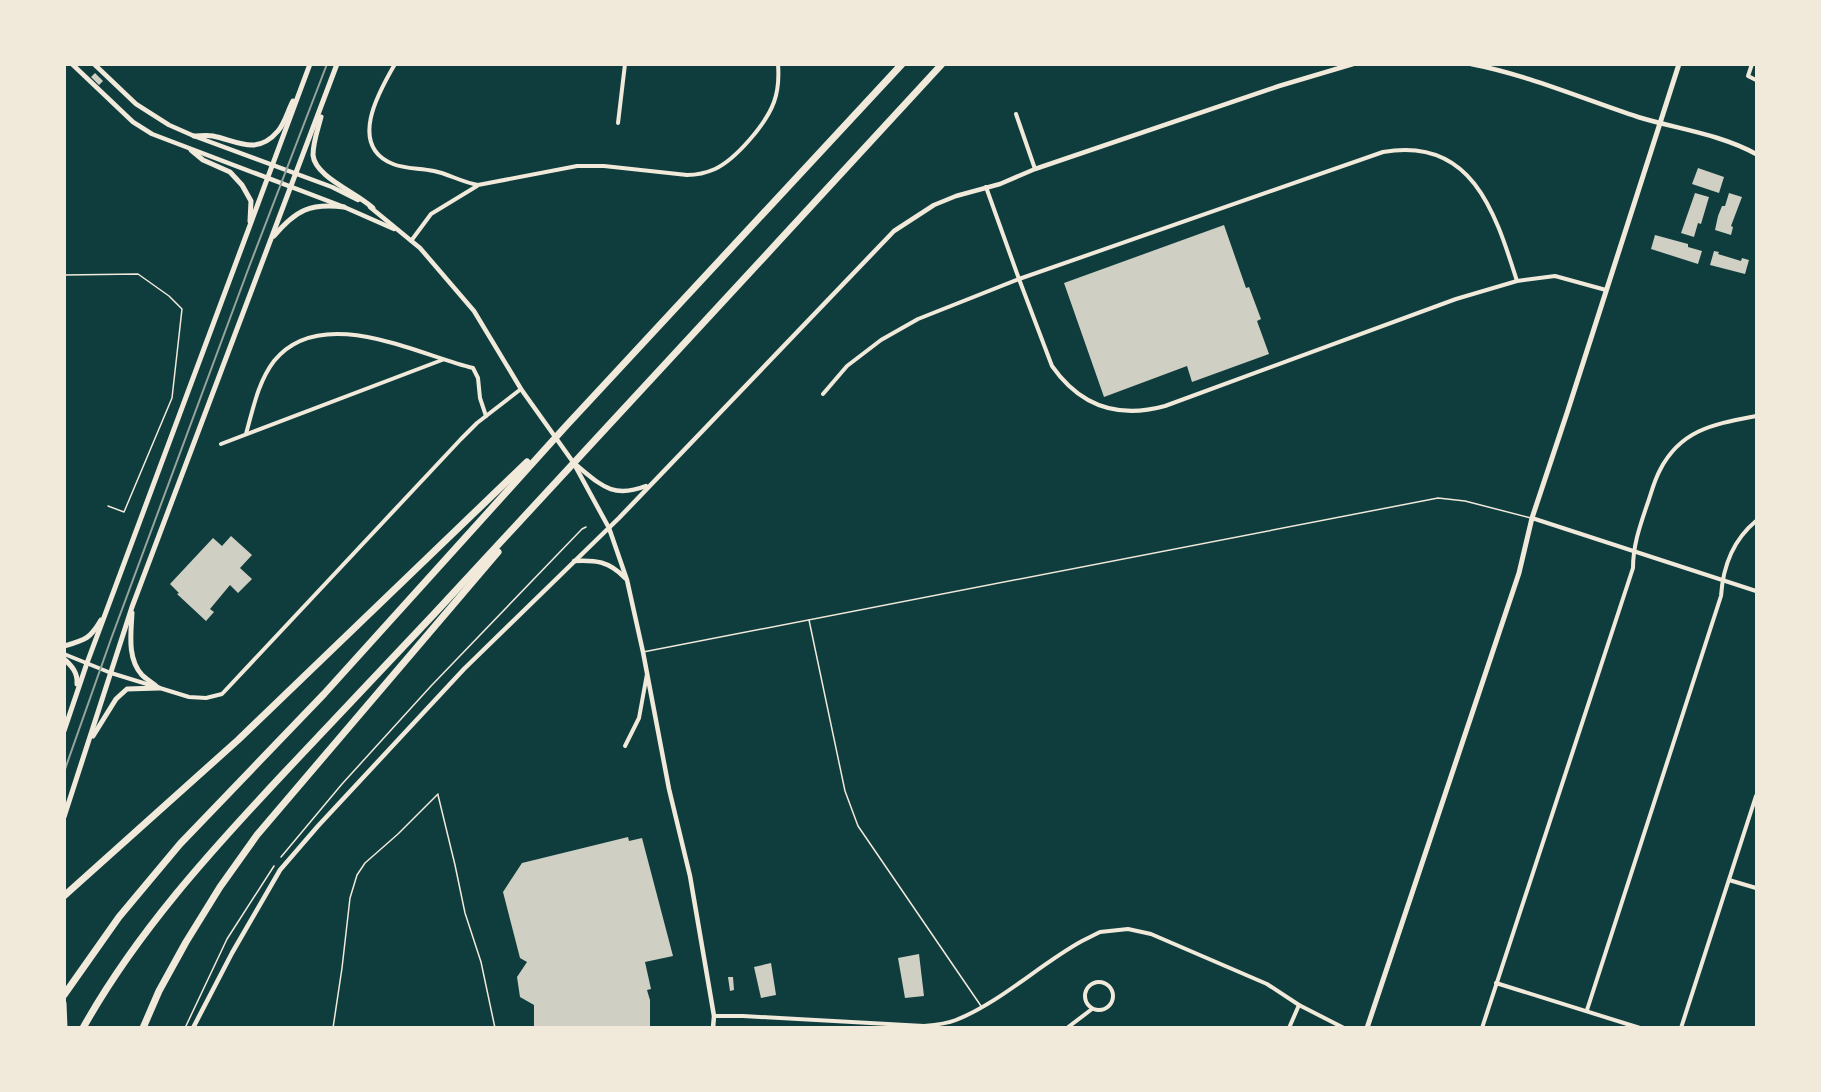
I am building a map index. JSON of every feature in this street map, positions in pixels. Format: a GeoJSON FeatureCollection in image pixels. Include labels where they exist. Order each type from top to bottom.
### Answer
{"type":"FeatureCollection","features":[{"type":"Feature","properties":{"kind":"highway"},"geometry":{"type":"LineString","coordinates":[[64,995],[119,917],[180,844],[324,694],[566,426],[902,64]]}},
{"type":"Feature","properties":{"kind":"highway"},"geometry":{"type":"LineString","coordinates":[[83,1028],[137,944],[201,864],[552,488],[942,64]]}},
{"type":"Feature","properties":{"kind":"highway"},"geometry":{"type":"LineString","coordinates":[[64,896],[238,740],[566,426]]}},
{"type":"Feature","properties":{"kind":"highway"},"geometry":{"type":"LineString","coordinates":[[146,1028],[186,942],[220,887],[257,834],[552,488]]}},
{"type":"Feature","properties":{"kind":"main road"},"geometry":{"type":"LineString","coordinates":[[64,731],[87,663],[310,64]]}},
{"type":"Feature","properties":{"kind":"main road"},"geometry":{"type":"LineString","coordinates":[[337,64],[314,147],[316,164],[323,174],[373,208]]}},
{"type":"Feature","properties":{"kind":"main road"},"geometry":{"type":"LineString","coordinates":[[1367,1028],[1519,573],[1532,518],[1568,413],[1679,64]]}},
{"type":"Feature","properties":{"kind":"main road"},"geometry":{"type":"LineString","coordinates":[[194,136],[211,135],[239,145],[249,146],[261,143],[279,130],[303,84]]}},
{"type":"Feature","properties":{"kind":"main road"},"geometry":{"type":"LineString","coordinates":[[64,817],[132,607],[329,89]]}},
{"type":"Feature","properties":{"kind":"main road"},"geometry":{"type":"LineString","coordinates":[[190,150],[202,160],[230,172],[242,184],[251,201],[250,226]]}},
{"type":"Feature","properties":{"kind":"main road"},"geometry":{"type":"LineString","coordinates":[[269,242],[290,218],[300,211],[318,206],[344,207]]}},
{"type":"Feature","properties":{"kind":"main road"},"geometry":{"type":"LineString","coordinates":[[64,646],[81,641],[93,634],[110,603]]}},
{"type":"Feature","properties":{"kind":"main road"},"geometry":{"type":"LineString","coordinates":[[132,607],[131,648],[135,663],[141,674],[159,688]]}},
{"type":"Feature","properties":{"kind":"main road"},"geometry":{"type":"LineString","coordinates":[[64,659],[73,668],[77,677],[77,692]]}},
{"type":"Feature","properties":{"kind":"main road"},"geometry":{"type":"LineString","coordinates":[[88,742],[116,699],[127,689],[159,688]]}},
{"type":"Feature","properties":{"kind":"main road"},"geometry":{"type":"LineString","coordinates":[[64,723],[70,711]]}},
{"type":"Feature","properties":{"kind":"main road"},"geometry":{"type":"LineString","coordinates":[[65,1005],[67,1028]]}},
{"type":"Feature","properties":{"kind":"street"},"geometry":{"type":"LineString","coordinates":[[72,64],[133,122],[152,134],[344,207],[397,230]]}},
{"type":"Feature","properties":{"kind":"street"},"geometry":{"type":"LineString","coordinates":[[94,64],[136,104],[160,120],[194,136],[342,191],[373,208],[420,248],[474,312],[521,389],[573,462],[609,528],[627,580],[669,789],[690,876],[714,1016],[713,1028]]}},
{"type":"Feature","properties":{"kind":"street"},"geometry":{"type":"LineString","coordinates":[[395,64],[368,124],[372,146],[384,160],[401,167],[435,171],[465,183],[478,185],[576,166],[604,166],[687,175],[698,175],[717,168],[739,150],[770,113],[778,87],[778,64]]}},
{"type":"Feature","properties":{"kind":"street"},"geometry":{"type":"LineString","coordinates":[[618,123],[625,64]]}},
{"type":"Feature","properties":{"kind":"street"},"geometry":{"type":"LineString","coordinates":[[194,1028],[232,953],[280,870],[318,826],[464,669],[609,528],[885,239],[913,217],[956,196],[1353,64]]}},
{"type":"Feature","properties":{"kind":"street"},"geometry":{"type":"LineString","coordinates":[[1471,64],[1498,70],[1660,123],[1734,144],[1756,154]]}},
{"type":"Feature","properties":{"kind":"street"},"geometry":{"type":"LineString","coordinates":[[1752,64],[1748,76],[1756,80]]}},
{"type":"Feature","properties":{"kind":"street"},"geometry":{"type":"LineString","coordinates":[[1016,114],[1035,169]]}},
{"type":"Feature","properties":{"kind":"street"},"geometry":{"type":"LineString","coordinates":[[823,394],[847,366],[881,340],[918,319],[1018,279],[1383,152],[1408,149],[1427,152],[1445,158],[1465,172],[1485,198],[1517,281]]}},
{"type":"Feature","properties":{"kind":"street"},"geometry":{"type":"LineString","coordinates":[[411,241],[431,214],[478,185]]}},
{"type":"Feature","properties":{"kind":"street"},"geometry":{"type":"LineString","coordinates":[[986,187],[1046,353],[1060,378],[1082,397],[1108,409],[1137,412],[1165,406],[1456,299],[1517,281],[1555,276],[1606,290]]}},
{"type":"Feature","properties":{"kind":"street"},"geometry":{"type":"LineString","coordinates":[[246,434],[260,387],[274,362],[287,349],[311,337],[338,334],[369,336],[473,368],[486,416]]}},
{"type":"Feature","properties":{"kind":"street"},"geometry":{"type":"LineString","coordinates":[[221,444],[443,360]]}},
{"type":"Feature","properties":{"kind":"street"},"geometry":{"type":"LineString","coordinates":[[64,654],[111,673],[189,697],[206,698],[222,694],[461,440],[486,416],[521,389]]}},
{"type":"Feature","properties":{"kind":"street"},"geometry":{"type":"LineString","coordinates":[[1482,1028],[1633,568],[1633,552],[1659,471],[1675,448],[1687,437],[1713,424],[1756,416]]}},
{"type":"Feature","properties":{"kind":"street"},"geometry":{"type":"LineString","coordinates":[[573,462],[607,489],[629,492],[650,485]]}},
{"type":"Feature","properties":{"kind":"street"},"geometry":{"type":"LineString","coordinates":[[1532,518],[1756,591]]}},
{"type":"Feature","properties":{"kind":"street"},"geometry":{"type":"LineString","coordinates":[[1587,1010],[1721,596],[1722,579],[1734,547],[1747,528],[1756,521]]}},
{"type":"Feature","properties":{"kind":"street"},"geometry":{"type":"LineString","coordinates":[[574,561],[599,561],[618,570],[627,580]]}},
{"type":"Feature","properties":{"kind":"street"},"geometry":{"type":"LineString","coordinates":[[625,746],[639,717],[647,674]]}},
{"type":"Feature","properties":{"kind":"street"},"geometry":{"type":"LineString","coordinates":[[1681,1028],[1756,796]]}},
{"type":"Feature","properties":{"kind":"street"},"geometry":{"type":"LineString","coordinates":[[1729,880],[1756,888]]}},
{"type":"Feature","properties":{"kind":"street"},"geometry":{"type":"LineString","coordinates":[[714,1016],[924,1026],[956,1020],[981,1007],[1083,941],[1100,932],[1128,928],[1151,934],[1268,984],[1299,1005],[1344,1028]]}},
{"type":"Feature","properties":{"kind":"street"},"geometry":{"type":"LineString","coordinates":[[1067,1028],[1092,1009],[1101,1011],[1110,1006],[1113,993],[1108,985],[1099,982],[1090,985],[1087,989],[1085,998],[1092,1009]]}},
{"type":"Feature","properties":{"kind":"street"},"geometry":{"type":"LineString","coordinates":[[1496,983],[1640,1028]]}},
{"type":"Feature","properties":{"kind":"street"},"geometry":{"type":"LineString","coordinates":[[1289,1028],[1299,1005]]}},
{"type":"Feature","properties":{"kind":"lane"},"geometry":{"type":"LineString","coordinates":[[64,275],[138,274],[169,296],[182,309],[172,398],[124,512],[108,506]]}},
{"type":"Feature","properties":{"kind":"lane"},"geometry":{"type":"LineString","coordinates":[[643,652],[1438,498],[1465,501],[1532,518]]}},
{"type":"Feature","properties":{"kind":"lane"},"geometry":{"type":"LineString","coordinates":[[809,619],[845,791],[858,826],[981,1007]]}},
{"type":"Feature","properties":{"kind":"lane"},"geometry":{"type":"LineString","coordinates":[[333,1028],[350,898],[357,875],[365,863],[399,834],[438,794],[465,913],[481,962],[495,1028]]}},
{"type":"Feature","properties":{"kind":"building"},"geometry":{"type":"Polygon","coordinates":[[[95,73],[103,81],[99,85],[91,77],[95,73]]]}},
{"type":"Feature","properties":{"kind":"building"},"geometry":{"type":"Polygon","coordinates":[[[1698,168],[1724,177],[1719,193],[1692,184],[1698,168]]]}},
{"type":"Feature","properties":{"kind":"building"},"geometry":{"type":"Polygon","coordinates":[[[1695,193],[1709,197],[1701,224],[1698,223],[1694,237],[1681,233],[1695,193]]]}},
{"type":"Feature","properties":{"kind":"building"},"geometry":{"type":"Polygon","coordinates":[[[1729,193],[1742,197],[1731,226],[1733,227],[1731,235],[1715,230],[1718,216],[1722,206],[1725,206],[1729,193]]]}},
{"type":"Feature","properties":{"kind":"building"},"geometry":{"type":"Polygon","coordinates":[[[1224,225],[1246,288],[1249,287],[1261,319],[1257,321],[1269,354],[1192,382],[1187,366],[1104,397],[1064,283],[1224,225]]]}},
{"type":"Feature","properties":{"kind":"building"},"geometry":{"type":"Polygon","coordinates":[[[1655,235],[1688,244],[1688,247],[1702,251],[1698,264],[1651,249],[1655,235]]]}},
{"type":"Feature","properties":{"kind":"building"},"geometry":{"type":"Polygon","coordinates":[[[1714,251],[1741,261],[1742,258],[1749,260],[1745,274],[1710,265],[1714,251]]]}},
{"type":"Feature","properties":{"kind":"building"},"geometry":{"type":"Polygon","coordinates":[[[231,536],[252,555],[240,568],[252,579],[238,593],[230,585],[210,609],[214,612],[206,621],[177,594],[179,593],[170,584],[213,538],[222,546],[231,536]]]}},
{"type":"Feature","properties":{"kind":"building"},"geometry":{"type":"Polygon","coordinates":[[[628,837],[629,841],[642,838],[673,956],[645,962],[651,989],[647,990],[650,1000],[650,1028],[534,1028],[534,1005],[520,997],[517,977],[527,962],[520,958],[503,892],[522,863],[628,837]]]}},
{"type":"Feature","properties":{"kind":"building"},"geometry":{"type":"Polygon","coordinates":[[[919,954],[924,996],[905,998],[898,958],[919,954]]]}},
{"type":"Feature","properties":{"kind":"building"},"geometry":{"type":"Polygon","coordinates":[[[771,963],[776,995],[761,998],[754,967],[771,963]]]}},
{"type":"Feature","properties":{"kind":"building"},"geometry":{"type":"Polygon","coordinates":[[[728,977],[733,977],[734,990],[730,991],[728,977]]]}},
{"type":"Feature","properties":{"kind":"railway"},"geometry":{"type":"LineString","coordinates":[[64,772],[249,267],[327,64]]}}]}
